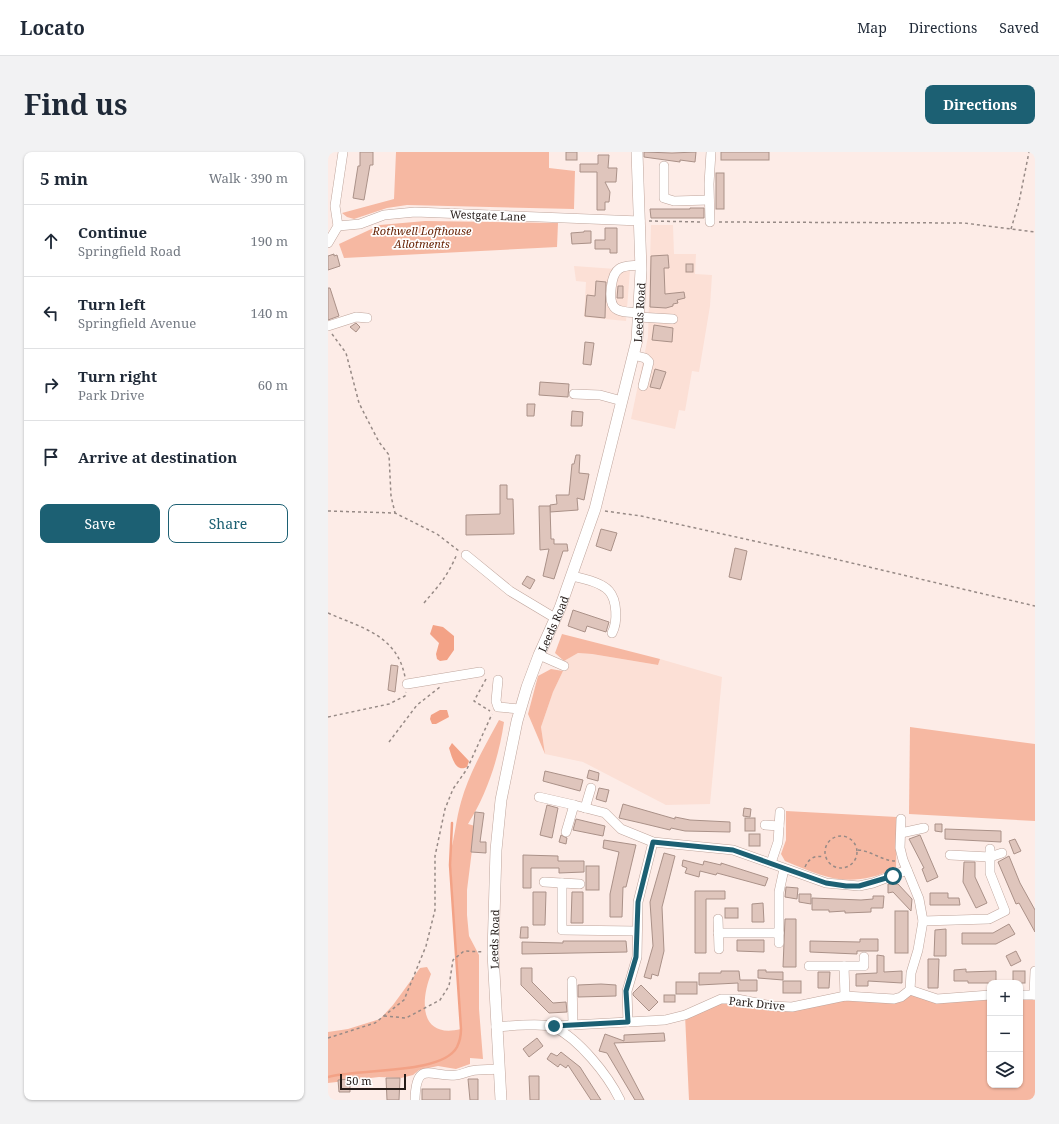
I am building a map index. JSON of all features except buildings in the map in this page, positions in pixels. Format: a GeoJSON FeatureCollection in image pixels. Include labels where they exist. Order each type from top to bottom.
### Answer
{"type":"FeatureCollection","features":[{"type":"Feature","properties":{"kind":"main road","name":"Leeds Road"},"geometry":{"type":"LineString","coordinates":[[501,1100],[493,953],[496,850],[502,800],[520,709],[595,509],[637,340],[640,221],[637,152]]}},
{"type":"Feature","properties":{"kind":"street"},"geometry":{"type":"LineString","coordinates":[[328,243],[338,226],[332,199],[343,152]]}},
{"type":"Feature","properties":{"kind":"street"},"geometry":{"type":"LineString","coordinates":[[710,222],[709,200],[712,152]]}},
{"type":"Feature","properties":{"kind":"street"},"geometry":{"type":"LineString","coordinates":[[664,166],[664,198],[674,201],[709,200]]}},
{"type":"Feature","properties":{"kind":"street","name":"Westgate Lane"},"geometry":{"type":"LineString","coordinates":[[338,226],[360,224],[384,215],[415,212],[640,221]]}},
{"type":"Feature","properties":{"kind":"street"},"geometry":{"type":"LineString","coordinates":[[640,266],[621,267],[614,272],[612,278],[612,303],[614,308],[638,315],[673,319]]}},
{"type":"Feature","properties":{"kind":"street"},"geometry":{"type":"LineString","coordinates":[[328,326],[356,317],[367,318]]}},
{"type":"Feature","properties":{"kind":"street"},"geometry":{"type":"LineString","coordinates":[[633,355],[645,358],[649,362],[643,386]]}},
{"type":"Feature","properties":{"kind":"street"},"geometry":{"type":"LineString","coordinates":[[574,394],[600,395],[622,401]]}},
{"type":"Feature","properties":{"kind":"street"},"geometry":{"type":"LineString","coordinates":[[462,552],[510,591],[555,618]]}},
{"type":"Feature","properties":{"kind":"street"},"geometry":{"type":"LineString","coordinates":[[571,576],[590,580],[609,591],[614,604],[616,616],[612,633]]}},
{"type":"Feature","properties":{"kind":"street"},"geometry":{"type":"LineString","coordinates":[[539,655],[564,666]]}},
{"type":"Feature","properties":{"kind":"street"},"geometry":{"type":"LineString","coordinates":[[407,684],[480,672]]}},
{"type":"Feature","properties":{"kind":"street"},"geometry":{"type":"LineString","coordinates":[[498,680],[496,701],[498,707],[520,709]]}},
{"type":"Feature","properties":{"kind":"street"},"geometry":{"type":"LineString","coordinates":[[585,808],[590,788]]}},
{"type":"Feature","properties":{"kind":"street"},"geometry":{"type":"LineString","coordinates":[[539,797],[605,813],[621,829],[653,842],[733,850],[826,883],[859,886],[873,883],[907,870]]}},
{"type":"Feature","properties":{"kind":"street"},"geometry":{"type":"LineString","coordinates":[[566,832],[574,805]]}},
{"type":"Feature","properties":{"kind":"street"},"geometry":{"type":"LineString","coordinates":[[771,863],[778,842],[780,812]]}},
{"type":"Feature","properties":{"kind":"street"},"geometry":{"type":"LineString","coordinates":[[901,818],[900,848],[903,860],[919,899],[923,921],[918,950],[911,973],[910,990],[937,999],[987,995]]}},
{"type":"Feature","properties":{"kind":"street"},"geometry":{"type":"LineString","coordinates":[[765,825],[779,826]]}},
{"type":"Feature","properties":{"kind":"street"},"geometry":{"type":"LineString","coordinates":[[901,833],[924,828]]}},
{"type":"Feature","properties":{"kind":"street"},"geometry":{"type":"LineString","coordinates":[[628,1022],[626,991],[636,957],[638,902],[653,842]]}},
{"type":"Feature","properties":{"kind":"street"},"geometry":{"type":"LineString","coordinates":[[950,855],[1002,852]]}},
{"type":"Feature","properties":{"kind":"street"},"geometry":{"type":"LineString","coordinates":[[923,921],[989,920],[1005,911],[990,874],[990,853]]}},
{"type":"Feature","properties":{"kind":"street"},"geometry":{"type":"LineString","coordinates":[[779,943],[779,892],[784,869]]}},
{"type":"Feature","properties":{"kind":"street"},"geometry":{"type":"LineString","coordinates":[[544,882],[580,884]]}},
{"type":"Feature","properties":{"kind":"street"},"geometry":{"type":"LineString","coordinates":[[562,883],[562,930],[637,931]]}},
{"type":"Feature","properties":{"kind":"street"},"geometry":{"type":"LineString","coordinates":[[718,919],[719,949]]}},
{"type":"Feature","properties":{"kind":"street"},"geometry":{"type":"LineString","coordinates":[[718,933],[779,932]]}},
{"type":"Feature","properties":{"kind":"street"},"geometry":{"type":"LineString","coordinates":[[809,966],[864,966],[864,957]]}},
{"type":"Feature","properties":{"kind":"street"},"geometry":{"type":"LineString","coordinates":[[844,966],[844,996]]}},
{"type":"Feature","properties":{"kind":"street"},"geometry":{"type":"LineString","coordinates":[[1023,995],[1035,995],[1035,971]]}},
{"type":"Feature","properties":{"kind":"street"},"geometry":{"type":"LineString","coordinates":[[572,981],[572,1025]]}},
{"type":"Feature","properties":{"kind":"street","name":"Park Drive"},"geometry":{"type":"LineString","coordinates":[[496,1027],[554,1026],[665,1020],[685,1015],[721,999],[737,999],[772,1006],[792,1007],[844,996],[894,999],[901,997],[910,990]]}},
{"type":"Feature","properties":{"kind":"street"},"geometry":{"type":"LineString","coordinates":[[554,1026],[578,1044],[596,1062],[613,1085],[620,1100]]}},
{"type":"Feature","properties":{"kind":"street"},"geometry":{"type":"LineString","coordinates":[[415,1100],[417,1081],[420,1076],[426,1074],[456,1076],[472,1071],[499,1069]]}},
{"type":"Feature","properties":{"kind":"path"},"geometry":{"type":"LineString","coordinates":[[1011,229],[1019,202],[1029,152]]}},
{"type":"Feature","properties":{"kind":"path"},"geometry":{"type":"LineString","coordinates":[[640,221],[964,223],[1035,232]]}},
{"type":"Feature","properties":{"kind":"path"},"geometry":{"type":"LineString","coordinates":[[328,330],[336,338],[346,353],[360,403],[379,442],[389,456],[391,496],[395,513]]}},
{"type":"Feature","properties":{"kind":"path"},"geometry":{"type":"LineString","coordinates":[[595,509],[641,516],[815,554],[1035,606]]}},
{"type":"Feature","properties":{"kind":"path"},"geometry":{"type":"LineString","coordinates":[[328,511],[395,513],[437,534],[462,552],[442,584],[424,603]]}},
{"type":"Feature","properties":{"kind":"path"},"geometry":{"type":"LineString","coordinates":[[328,612],[374,634],[392,646],[400,659],[407,684],[405,696],[398,700],[328,717]]}},
{"type":"Feature","properties":{"kind":"path"},"geometry":{"type":"LineString","coordinates":[[389,742],[417,704],[437,691],[447,678]]}},
{"type":"Feature","properties":{"kind":"path"},"geometry":{"type":"LineString","coordinates":[[328,1038],[375,1023],[404,1000],[426,946],[435,910],[435,856],[445,809],[453,789],[467,769],[492,716],[490,711],[474,701],[485,681]]}},
{"type":"Feature","properties":{"kind":"path"},"geometry":{"type":"LineString","coordinates":[[802,875],[808,861],[819,856],[824,857],[830,865],[840,868],[849,864],[858,850],[856,844],[849,836],[837,836],[828,843],[824,857]]}},
{"type":"Feature","properties":{"kind":"path"},"geometry":{"type":"LineString","coordinates":[[858,850],[870,851],[882,859],[903,860]]}},
{"type":"Feature","properties":{"kind":"path"},"geometry":{"type":"LineString","coordinates":[[384,1016],[406,1018],[440,1000],[449,986],[453,960],[462,952],[493,953]]}},
{"type":"Feature","properties":{"kind":"shaded area"},"geometry":{"type":"Polygon","coordinates":[[[651,225],[673,225],[674,254],[696,254],[695,274],[712,275],[710,306],[699,372],[692,371],[685,411],[679,410],[675,429],[631,419],[648,337],[651,225]]]}},
{"type":"Feature","properties":{"kind":"shaded area"},"geometry":{"type":"Polygon","coordinates":[[[574,266],[630,270],[626,321],[584,317],[586,282],[576,281],[574,266]]]}},
{"type":"Feature","properties":{"kind":"shaded area"},"geometry":{"type":"Polygon","coordinates":[[[433,625],[443,627],[454,636],[454,650],[447,660],[440,661],[437,659],[436,654],[439,643],[430,634],[433,625]]]}},
{"type":"Feature","properties":{"kind":"shaded area"},"geometry":{"type":"Polygon","coordinates":[[[578,653],[658,665],[660,659],[722,677],[710,804],[666,805],[583,762],[545,754],[541,727],[553,692],[563,671],[564,661],[578,653]]]}},
{"type":"Feature","properties":{"kind":"shaded area"},"geometry":{"type":"Polygon","coordinates":[[[440,710],[447,710],[449,717],[436,724],[432,724],[430,719],[431,715],[440,710]]]}},
{"type":"Feature","properties":{"kind":"shaded area"},"geometry":{"type":"Polygon","coordinates":[[[452,743],[469,761],[467,767],[460,768],[453,760],[449,748],[452,743]]]}},
{"type":"Feature","properties":{"kind":"green space"},"geometry":{"type":"Polygon","coordinates":[[[396,152],[549,152],[549,168],[575,171],[574,209],[407,205],[387,208],[354,219],[347,217],[342,213],[394,199],[396,152]]]}},
{"type":"Feature","properties":{"kind":"green space","name":"Rothwell Lofthouse Allotments"},"geometry":{"type":"Polygon","coordinates":[[[425,221],[558,223],[557,247],[344,258],[339,244],[380,225],[425,221]]]}},
{"type":"Feature","properties":{"kind":"green space"},"geometry":{"type":"Polygon","coordinates":[[[562,634],[660,659],[658,665],[578,653],[564,661],[555,653],[562,634]]]}},
{"type":"Feature","properties":{"kind":"green space"},"geometry":{"type":"Polygon","coordinates":[[[551,669],[563,671],[553,692],[541,727],[545,754],[528,714],[538,676],[551,669]]]}},
{"type":"Feature","properties":{"kind":"green space"},"geometry":{"type":"Polygon","coordinates":[[[499,720],[504,722],[495,762],[481,800],[468,824],[475,826],[467,890],[467,915],[469,936],[479,955],[479,1009],[483,1059],[470,1058],[470,1064],[456,1069],[438,1066],[419,1070],[413,1075],[401,1078],[379,1077],[328,1083],[328,1032],[348,1029],[380,1019],[393,1005],[420,968],[427,967],[431,974],[425,996],[426,1016],[437,1029],[447,1031],[461,1029],[450,854],[464,791],[499,720]]]}},
{"type":"Feature","properties":{"kind":"green space"},"geometry":{"type":"Polygon","coordinates":[[[910,727],[1035,744],[1035,821],[909,814],[910,727]]]}},
{"type":"Feature","properties":{"kind":"green space"},"geometry":{"type":"Polygon","coordinates":[[[786,811],[897,817],[896,868],[866,878],[852,880],[827,877],[785,861],[781,854],[786,840],[786,811]]]}},
{"type":"Feature","properties":{"kind":"green space"},"geometry":{"type":"Polygon","coordinates":[[[910,990],[920,995],[987,995],[987,1088],[1023,1088],[1023,995],[1035,995],[1035,1100],[689,1100],[685,1015],[721,999],[772,1006],[845,996],[894,999],[910,990]]]}},
{"type":"Feature","properties":{"kind":"waterway"},"geometry":{"type":"LineString","coordinates":[[328,1077],[342,1074],[418,1066],[435,1062],[448,1056],[457,1047],[461,1029],[450,865],[452,823]]}},
{"type":"Feature","properties":{"kind":"route"},"geometry":{"type":"LineString","coordinates":[[554,1026],[628,1022],[626,991],[636,957],[638,902],[653,842],[733,850],[826,883],[846,886],[859,886],[893,876]]}}]}
